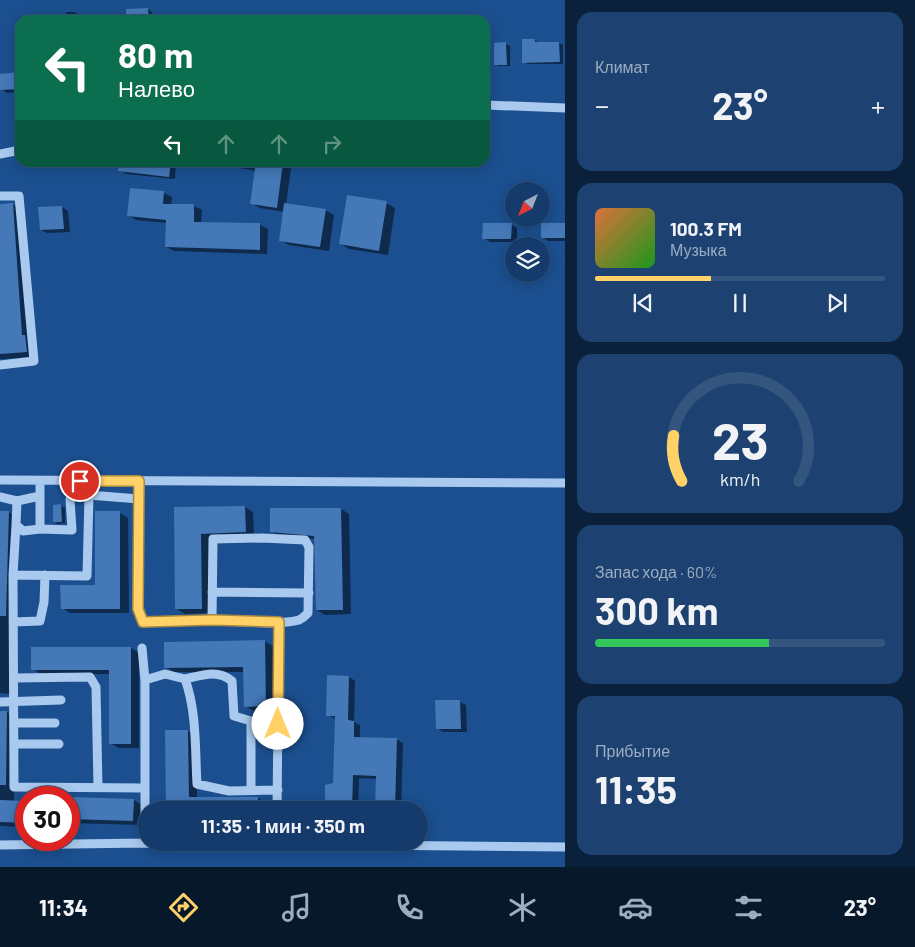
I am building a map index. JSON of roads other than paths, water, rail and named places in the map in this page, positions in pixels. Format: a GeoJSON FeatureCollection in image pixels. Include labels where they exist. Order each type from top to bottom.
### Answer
{"type":"FeatureCollection","features":[{"type":"Feature","properties":{"kind":"street"},"geometry":{"type":"LineString","coordinates":[[490,105],[565,108]]}},
{"type":"Feature","properties":{"kind":"street"},"geometry":{"type":"LineString","coordinates":[[0,154],[15,151]]}},
{"type":"Feature","properties":{"kind":"street"},"geometry":{"type":"LineString","coordinates":[[0,196],[19,196],[34,361],[0,364]]}},
{"type":"Feature","properties":{"kind":"street"},"geometry":{"type":"LineString","coordinates":[[0,480],[565,483]]}},
{"type":"Feature","properties":{"kind":"street"},"geometry":{"type":"LineString","coordinates":[[40,480],[40,529]]}},
{"type":"Feature","properties":{"kind":"street"},"geometry":{"type":"LineString","coordinates":[[139,481],[138,609],[143,622],[212,620],[279,622],[305,617],[308,613],[309,547],[305,540],[262,538],[214,539],[212,620]]}},
{"type":"Feature","properties":{"kind":"street"},"geometry":{"type":"LineString","coordinates":[[72,530],[70,499],[76,494],[139,499]]}},
{"type":"Feature","properties":{"kind":"street"},"geometry":{"type":"LineString","coordinates":[[13,575],[87,576],[89,495]]}},
{"type":"Feature","properties":{"kind":"street"},"geometry":{"type":"LineString","coordinates":[[0,497],[17,501],[40,496]]}},
{"type":"Feature","properties":{"kind":"street"},"geometry":{"type":"LineString","coordinates":[[17,501],[13,575],[14,787],[145,788]]}},
{"type":"Feature","properties":{"kind":"street"},"geometry":{"type":"LineString","coordinates":[[16,525],[23,531],[88,529]]}},
{"type":"Feature","properties":{"kind":"street"},"geometry":{"type":"LineString","coordinates":[[13,622],[40,621],[44,602],[45,575]]}},
{"type":"Feature","properties":{"kind":"street"},"geometry":{"type":"LineString","coordinates":[[212,592],[309,593]]}},
{"type":"Feature","properties":{"kind":"street"},"geometry":{"type":"LineString","coordinates":[[277,801],[279,622]]}},
{"type":"Feature","properties":{"kind":"street"},"geometry":{"type":"LineString","coordinates":[[142,648],[145,680],[145,801]]}},
{"type":"Feature","properties":{"kind":"street"},"geometry":{"type":"LineString","coordinates":[[145,680],[166,674],[185,679],[208,674],[225,675],[232,681],[234,716],[251,721],[278,724]]}},
{"type":"Feature","properties":{"kind":"street"},"geometry":{"type":"LineString","coordinates":[[14,678],[90,677],[96,687],[98,787]]}},
{"type":"Feature","properties":{"kind":"street"},"geometry":{"type":"LineString","coordinates":[[185,679],[190,691],[197,784],[229,791],[278,790]]}},
{"type":"Feature","properties":{"kind":"street"},"geometry":{"type":"LineString","coordinates":[[0,702],[61,700]]}},
{"type":"Feature","properties":{"kind":"street"},"geometry":{"type":"LineString","coordinates":[[251,721],[251,790]]}},
{"type":"Feature","properties":{"kind":"street"},"geometry":{"type":"LineString","coordinates":[[14,723],[55,723]]}},
{"type":"Feature","properties":{"kind":"street"},"geometry":{"type":"LineString","coordinates":[[14,744],[59,744]]}},
{"type":"Feature","properties":{"kind":"street"},"geometry":{"type":"LineString","coordinates":[[0,845],[138,843]]}},
{"type":"Feature","properties":{"kind":"street"},"geometry":{"type":"LineString","coordinates":[[428,845],[565,847]]}}]}
